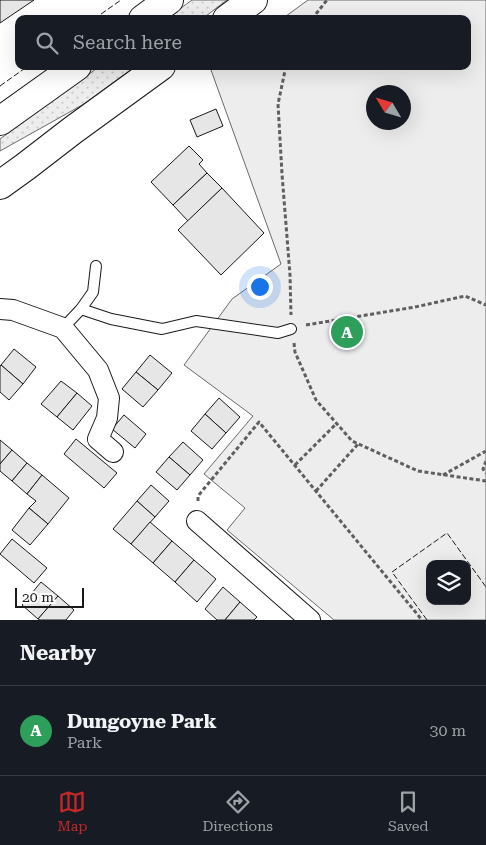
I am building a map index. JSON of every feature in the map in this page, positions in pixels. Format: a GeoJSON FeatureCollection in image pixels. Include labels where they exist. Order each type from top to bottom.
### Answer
{"type":"FeatureCollection","features":[{"type":"Feature","properties":{"kind":"highway"},"geometry":{"type":"LineString","coordinates":[[148,15],[169,0]]}},
{"type":"Feature","properties":{"kind":"highway"},"geometry":{"type":"LineString","coordinates":[[232,15],[253,0]]}},
{"type":"Feature","properties":{"kind":"highway"},"geometry":{"type":"LineString","coordinates":[[0,122],[72,70]]}},
{"type":"Feature","properties":{"kind":"highway"},"geometry":{"type":"LineString","coordinates":[[0,185],[156,70]]}},
{"type":"Feature","properties":{"kind":"street"},"geometry":{"type":"LineString","coordinates":[[0,309],[13,310],[63,328],[98,370],[110,398],[107,418],[98,439],[113,452]]}},
{"type":"Feature","properties":{"kind":"street"},"geometry":{"type":"LineString","coordinates":[[197,521],[310,620]]}},
{"type":"Feature","properties":{"kind":"lane"},"geometry":{"type":"LineString","coordinates":[[63,328],[81,309],[93,292],[96,266]]}},
{"type":"Feature","properties":{"kind":"lane"},"geometry":{"type":"LineString","coordinates":[[81,309],[111,318],[162,329],[196,321],[278,334],[291,329]]}},
{"type":"Feature","properties":{"kind":"path"},"geometry":{"type":"LineString","coordinates":[[315,15],[327,0]]}},
{"type":"Feature","properties":{"kind":"path"},"geometry":{"type":"LineString","coordinates":[[285,70],[278,104],[290,275],[291,329],[295,352],[316,400],[352,441],[358,444],[418,471],[486,481]]}},
{"type":"Feature","properties":{"kind":"path"},"geometry":{"type":"LineString","coordinates":[[291,329],[465,296],[486,305]]}},
{"type":"Feature","properties":{"kind":"path"},"geometry":{"type":"LineString","coordinates":[[197,521],[198,496],[260,422],[422,620]]}},
{"type":"Feature","properties":{"kind":"path"},"geometry":{"type":"LineString","coordinates":[[295,466],[336,423]]}},
{"type":"Feature","properties":{"kind":"path"},"geometry":{"type":"LineString","coordinates":[[316,491],[358,444]]}},
{"type":"Feature","properties":{"kind":"path"},"geometry":{"type":"LineString","coordinates":[[442,475],[486,452]]}},
{"type":"Feature","properties":{"kind":"path"},"geometry":{"type":"LineString","coordinates":[[486,461],[483,469],[486,472]]}},
{"type":"Feature","properties":{"kind":"shaded area"},"geometry":{"type":"Polygon","coordinates":[[[192,0],[227,0],[207,15],[171,15],[192,0]]]}},
{"type":"Feature","properties":{"kind":"shaded area"},"geometry":{"type":"Polygon","coordinates":[[[308,0],[486,0],[486,620],[334,620],[227,530],[245,508],[204,474],[253,416],[184,365],[232,299],[281,264],[211,70],[471,70],[471,15],[287,15],[308,0]]]}},
{"type":"Feature","properties":{"kind":"shaded area"},"geometry":{"type":"Polygon","coordinates":[[[95,70],[131,70],[84,104],[0,151],[0,139],[95,70]]]}},
{"type":"Feature","properties":{"kind":"building"},"geometry":{"type":"Polygon","coordinates":[[[0,0],[34,0],[0,23],[0,0]]]}},
{"type":"Feature","properties":{"kind":"building"},"geometry":{"type":"Polygon","coordinates":[[[216,109],[223,126],[197,137],[190,120],[216,109]]]}},
{"type":"Feature","properties":{"kind":"building"},"geometry":{"type":"Polygon","coordinates":[[[189,146],[203,160],[199,164],[207,173],[173,205],[151,182],[189,146]]]}},
{"type":"Feature","properties":{"kind":"building"},"geometry":{"type":"Polygon","coordinates":[[[207,173],[222,188],[188,221],[173,205],[207,173]]]}},
{"type":"Feature","properties":{"kind":"building"},"geometry":{"type":"Polygon","coordinates":[[[222,188],[264,233],[221,275],[178,230],[222,188]]]}},
{"type":"Feature","properties":{"kind":"building"},"geometry":{"type":"Polygon","coordinates":[[[14,349],[36,367],[23,384],[1,365],[14,349]]]}},
{"type":"Feature","properties":{"kind":"building"},"geometry":{"type":"Polygon","coordinates":[[[150,355],[172,373],[158,390],[136,372],[150,355]]]}},
{"type":"Feature","properties":{"kind":"building"},"geometry":{"type":"Polygon","coordinates":[[[1,365],[23,384],[9,400],[0,392],[1,365]]]}},
{"type":"Feature","properties":{"kind":"building"},"geometry":{"type":"Polygon","coordinates":[[[136,372],[158,390],[143,407],[122,389],[136,372]]]}},
{"type":"Feature","properties":{"kind":"building"},"geometry":{"type":"Polygon","coordinates":[[[61,381],[77,393],[57,417],[41,404],[61,381]]]}},
{"type":"Feature","properties":{"kind":"building"},"geometry":{"type":"Polygon","coordinates":[[[77,393],[92,406],[73,430],[57,417],[77,393]]]}},
{"type":"Feature","properties":{"kind":"building"},"geometry":{"type":"Polygon","coordinates":[[[219,398],[240,417],[226,433],[205,414],[219,398]]]}},
{"type":"Feature","properties":{"kind":"building"},"geometry":{"type":"Polygon","coordinates":[[[205,414],[226,433],[212,449],[191,431],[205,414]]]}},
{"type":"Feature","properties":{"kind":"building"},"geometry":{"type":"Polygon","coordinates":[[[124,415],[146,434],[135,448],[112,429],[124,415]]]}},
{"type":"Feature","properties":{"kind":"building"},"geometry":{"type":"Polygon","coordinates":[[[76,439],[117,473],[104,488],[64,454],[76,439]]]}},
{"type":"Feature","properties":{"kind":"building"},"geometry":{"type":"Polygon","coordinates":[[[0,440],[12,450],[0,464],[0,440]]]}},
{"type":"Feature","properties":{"kind":"building"},"geometry":{"type":"Polygon","coordinates":[[[183,442],[203,460],[190,475],[169,457],[183,442]]]}},
{"type":"Feature","properties":{"kind":"building"},"geometry":{"type":"Polygon","coordinates":[[[12,450],[27,463],[12,481],[0,471],[0,464],[12,450]]]}},
{"type":"Feature","properties":{"kind":"building"},"geometry":{"type":"Polygon","coordinates":[[[169,457],[190,475],[177,490],[156,472],[169,457]]]}},
{"type":"Feature","properties":{"kind":"building"},"geometry":{"type":"Polygon","coordinates":[[[27,463],[42,475],[27,494],[12,481],[27,463]]]}},
{"type":"Feature","properties":{"kind":"building"},"geometry":{"type":"Polygon","coordinates":[[[42,475],[69,498],[48,524],[29,508],[36,501],[27,494],[42,475]]]}},
{"type":"Feature","properties":{"kind":"building"},"geometry":{"type":"Polygon","coordinates":[[[151,485],[169,501],[155,517],[137,501],[151,485]]]}},
{"type":"Feature","properties":{"kind":"building"},"geometry":{"type":"Polygon","coordinates":[[[137,501],[155,517],[131,544],[113,529],[137,501]]]}},
{"type":"Feature","properties":{"kind":"building"},"geometry":{"type":"Polygon","coordinates":[[[29,508],[48,524],[30,545],[12,530],[29,508]]]}},
{"type":"Feature","properties":{"kind":"building"},"geometry":{"type":"Polygon","coordinates":[[[150,522],[172,541],[153,563],[131,544],[150,522]]]}},
{"type":"Feature","properties":{"kind":"building"},"geometry":{"type":"Polygon","coordinates":[[[12,539],[47,568],[34,583],[0,554],[12,539]]]}},
{"type":"Feature","properties":{"kind":"building"},"geometry":{"type":"Polygon","coordinates":[[[172,541],[194,560],[175,582],[153,563],[172,541]]]}},
{"type":"Feature","properties":{"kind":"building"},"geometry":{"type":"Polygon","coordinates":[[[194,560],[216,579],[197,602],[175,582],[194,560]]]}},
{"type":"Feature","properties":{"kind":"building"},"geometry":{"type":"Polygon","coordinates":[[[41,582],[58,596],[38,619],[22,605],[41,582]]]}},
{"type":"Feature","properties":{"kind":"building"},"geometry":{"type":"Polygon","coordinates":[[[223,587],[240,602],[225,620],[217,620],[205,609],[223,587]]]}},
{"type":"Feature","properties":{"kind":"building"},"geometry":{"type":"Polygon","coordinates":[[[58,596],[74,610],[66,620],[38,619],[58,596]]]}},
{"type":"Feature","properties":{"kind":"building"},"geometry":{"type":"Polygon","coordinates":[[[240,602],[257,617],[254,620],[225,620],[240,602]]]}},
{"type":"Feature","properties":{"kind":"fence"},"geometry":{"type":"LineString","coordinates":[[100,15],[121,0]]}},
{"type":"Feature","properties":{"kind":"fence"},"geometry":{"type":"LineString","coordinates":[[0,86],[22,70]]}},
{"type":"Feature","properties":{"kind":"fence"},"geometry":{"type":"LineString","coordinates":[[427,620],[392,572],[447,533],[486,587]]}},
{"type":"Feature","properties":{"kind":"place","name":"Dungoyne Park"},"geometry":{"type":"Point","coordinates":[347,332]}}]}
